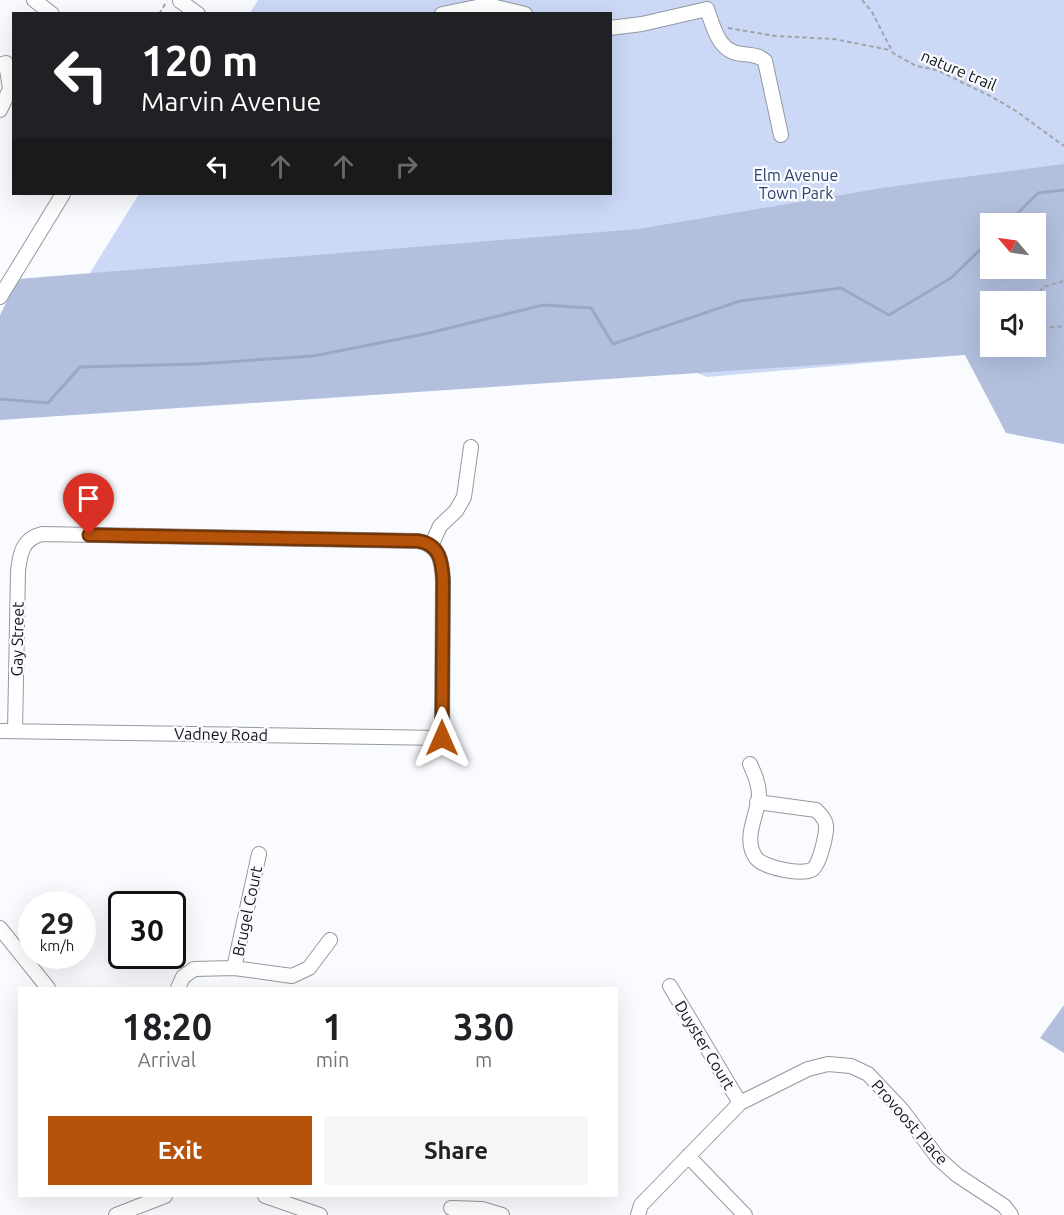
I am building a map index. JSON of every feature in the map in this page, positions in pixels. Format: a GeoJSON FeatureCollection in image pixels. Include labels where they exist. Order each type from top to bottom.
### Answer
{"type":"FeatureCollection","features":[{"type":"Feature","properties":{"kind":"street"},"geometry":{"type":"LineString","coordinates":[[175,4],[193,12]]}},
{"type":"Feature","properties":{"kind":"street"},"geometry":{"type":"LineString","coordinates":[[452,12],[482,6],[517,12]]}},
{"type":"Feature","properties":{"kind":"street"},"geometry":{"type":"LineString","coordinates":[[612,28],[642,24],[707,9],[721,44],[727,50],[736,54],[761,57],[765,61],[781,135]]}},
{"type":"Feature","properties":{"kind":"street"},"geometry":{"type":"LineString","coordinates":[[0,110],[10,89],[7,60]]}},
{"type":"Feature","properties":{"kind":"street"},"geometry":{"type":"LineString","coordinates":[[0,297],[62,195]]}},
{"type":"Feature","properties":{"kind":"street"},"geometry":{"type":"LineString","coordinates":[[431,546],[440,525],[456,511],[464,497],[471,447]]}},
{"type":"Feature","properties":{"kind":"street","name":"Gay Street"},"geometry":{"type":"LineString","coordinates":[[15,731],[18,571],[22,547],[33,536],[42,534],[418,541],[431,546]]}},
{"type":"Feature","properties":{"kind":"street","name":"Vadney Road"},"geometry":{"type":"LineString","coordinates":[[0,731],[442,738],[443,580],[440,556],[431,546]]}},
{"type":"Feature","properties":{"kind":"street"},"geometry":{"type":"LineString","coordinates":[[750,764],[757,779],[759,795],[757,802],[750,839],[756,858],[767,866],[775,868],[806,871],[813,869],[824,841],[826,825],[822,815],[816,810],[757,802]]}},
{"type":"Feature","properties":{"kind":"street","name":"Brugel Court"},"geometry":{"type":"LineString","coordinates":[[234,968],[259,854]]}},
{"type":"Feature","properties":{"kind":"street"},"geometry":{"type":"LineString","coordinates":[[0,928],[47,987]]}},
{"type":"Feature","properties":{"kind":"street"},"geometry":{"type":"LineString","coordinates":[[178,987],[183,977],[194,969],[234,968],[292,976],[309,968],[330,940]]}},
{"type":"Feature","properties":{"kind":"street","name":"Duyster Court"},"geometry":{"type":"LineString","coordinates":[[670,986],[740,1102]]}},
{"type":"Feature","properties":{"kind":"street","name":"Provoost Place"},"geometry":{"type":"LineString","coordinates":[[638,1215],[641,1205],[740,1102],[808,1070],[828,1064],[851,1066],[868,1074],[945,1164],[957,1175],[1004,1206],[1011,1215]]}},
{"type":"Feature","properties":{"kind":"street"},"geometry":{"type":"LineString","coordinates":[[688,1156],[745,1215]]}},
{"type":"Feature","properties":{"kind":"street"},"geometry":{"type":"LineString","coordinates":[[116,1215],[162,1197]]}},
{"type":"Feature","properties":{"kind":"street"},"geometry":{"type":"LineString","coordinates":[[268,1197],[320,1215]]}},
{"type":"Feature","properties":{"kind":"street"},"geometry":{"type":"LineString","coordinates":[[450,1206],[482,1209],[502,1215]]}},
{"type":"Feature","properties":{"kind":"path"},"geometry":{"type":"LineString","coordinates":[[862,0],[872,12],[890,50]]}},
{"type":"Feature","properties":{"kind":"path"},"geometry":{"type":"LineString","coordinates":[[162,12],[175,4]]}},
{"type":"Feature","properties":{"kind":"path"},"geometry":{"type":"LineString","coordinates":[[713,26],[775,36],[834,39],[890,50]]}},
{"type":"Feature","properties":{"kind":"path","name":"nature trail"},"geometry":{"type":"LineString","coordinates":[[890,50],[916,66],[937,70],[992,97],[1016,111],[1064,146]]}},
{"type":"Feature","properties":{"kind":"path"},"geometry":{"type":"LineString","coordinates":[[1040,291],[1044,287],[1064,281]]}},
{"type":"Feature","properties":{"kind":"path"},"geometry":{"type":"LineString","coordinates":[[1046,328],[1064,326]]}},
{"type":"Feature","properties":{"kind":"green space","name":"Elm Avenue Town Park"},"geometry":{"type":"Polygon","coordinates":[[[258,0],[1064,0],[1064,346],[1046,348],[1046,291],[980,291],[980,353],[707,377],[461,279],[3,413],[138,195],[612,195],[612,12],[251,12],[258,0]]]}},
{"type":"Feature","properties":{"kind":"shaded area"},"geometry":{"type":"Polygon","coordinates":[[[1064,164],[1064,444],[1006,433],[965,355],[0,420],[0,315],[18,279],[638,229],[888,187],[1064,164]]]}},
{"type":"Feature","properties":{"kind":"shaded area"},"geometry":{"type":"Polygon","coordinates":[[[1064,1005],[1064,1053],[1040,1038],[1064,1005]]]}},
{"type":"Feature","properties":{"kind":"waterway"},"geometry":{"type":"LineString","coordinates":[[1018,213],[1038,193],[1064,190]]}},
{"type":"Feature","properties":{"kind":"waterway"},"geometry":{"type":"LineString","coordinates":[[0,399],[48,403],[80,367],[197,364],[313,356],[425,334],[543,305],[591,308],[613,344],[740,301],[841,288],[889,315],[951,278],[980,250]]}},
{"type":"Feature","properties":{"kind":"route"},"geometry":{"type":"LineString","coordinates":[[89,535],[418,541],[431,546],[440,556],[443,580],[442,738]]}}]}
